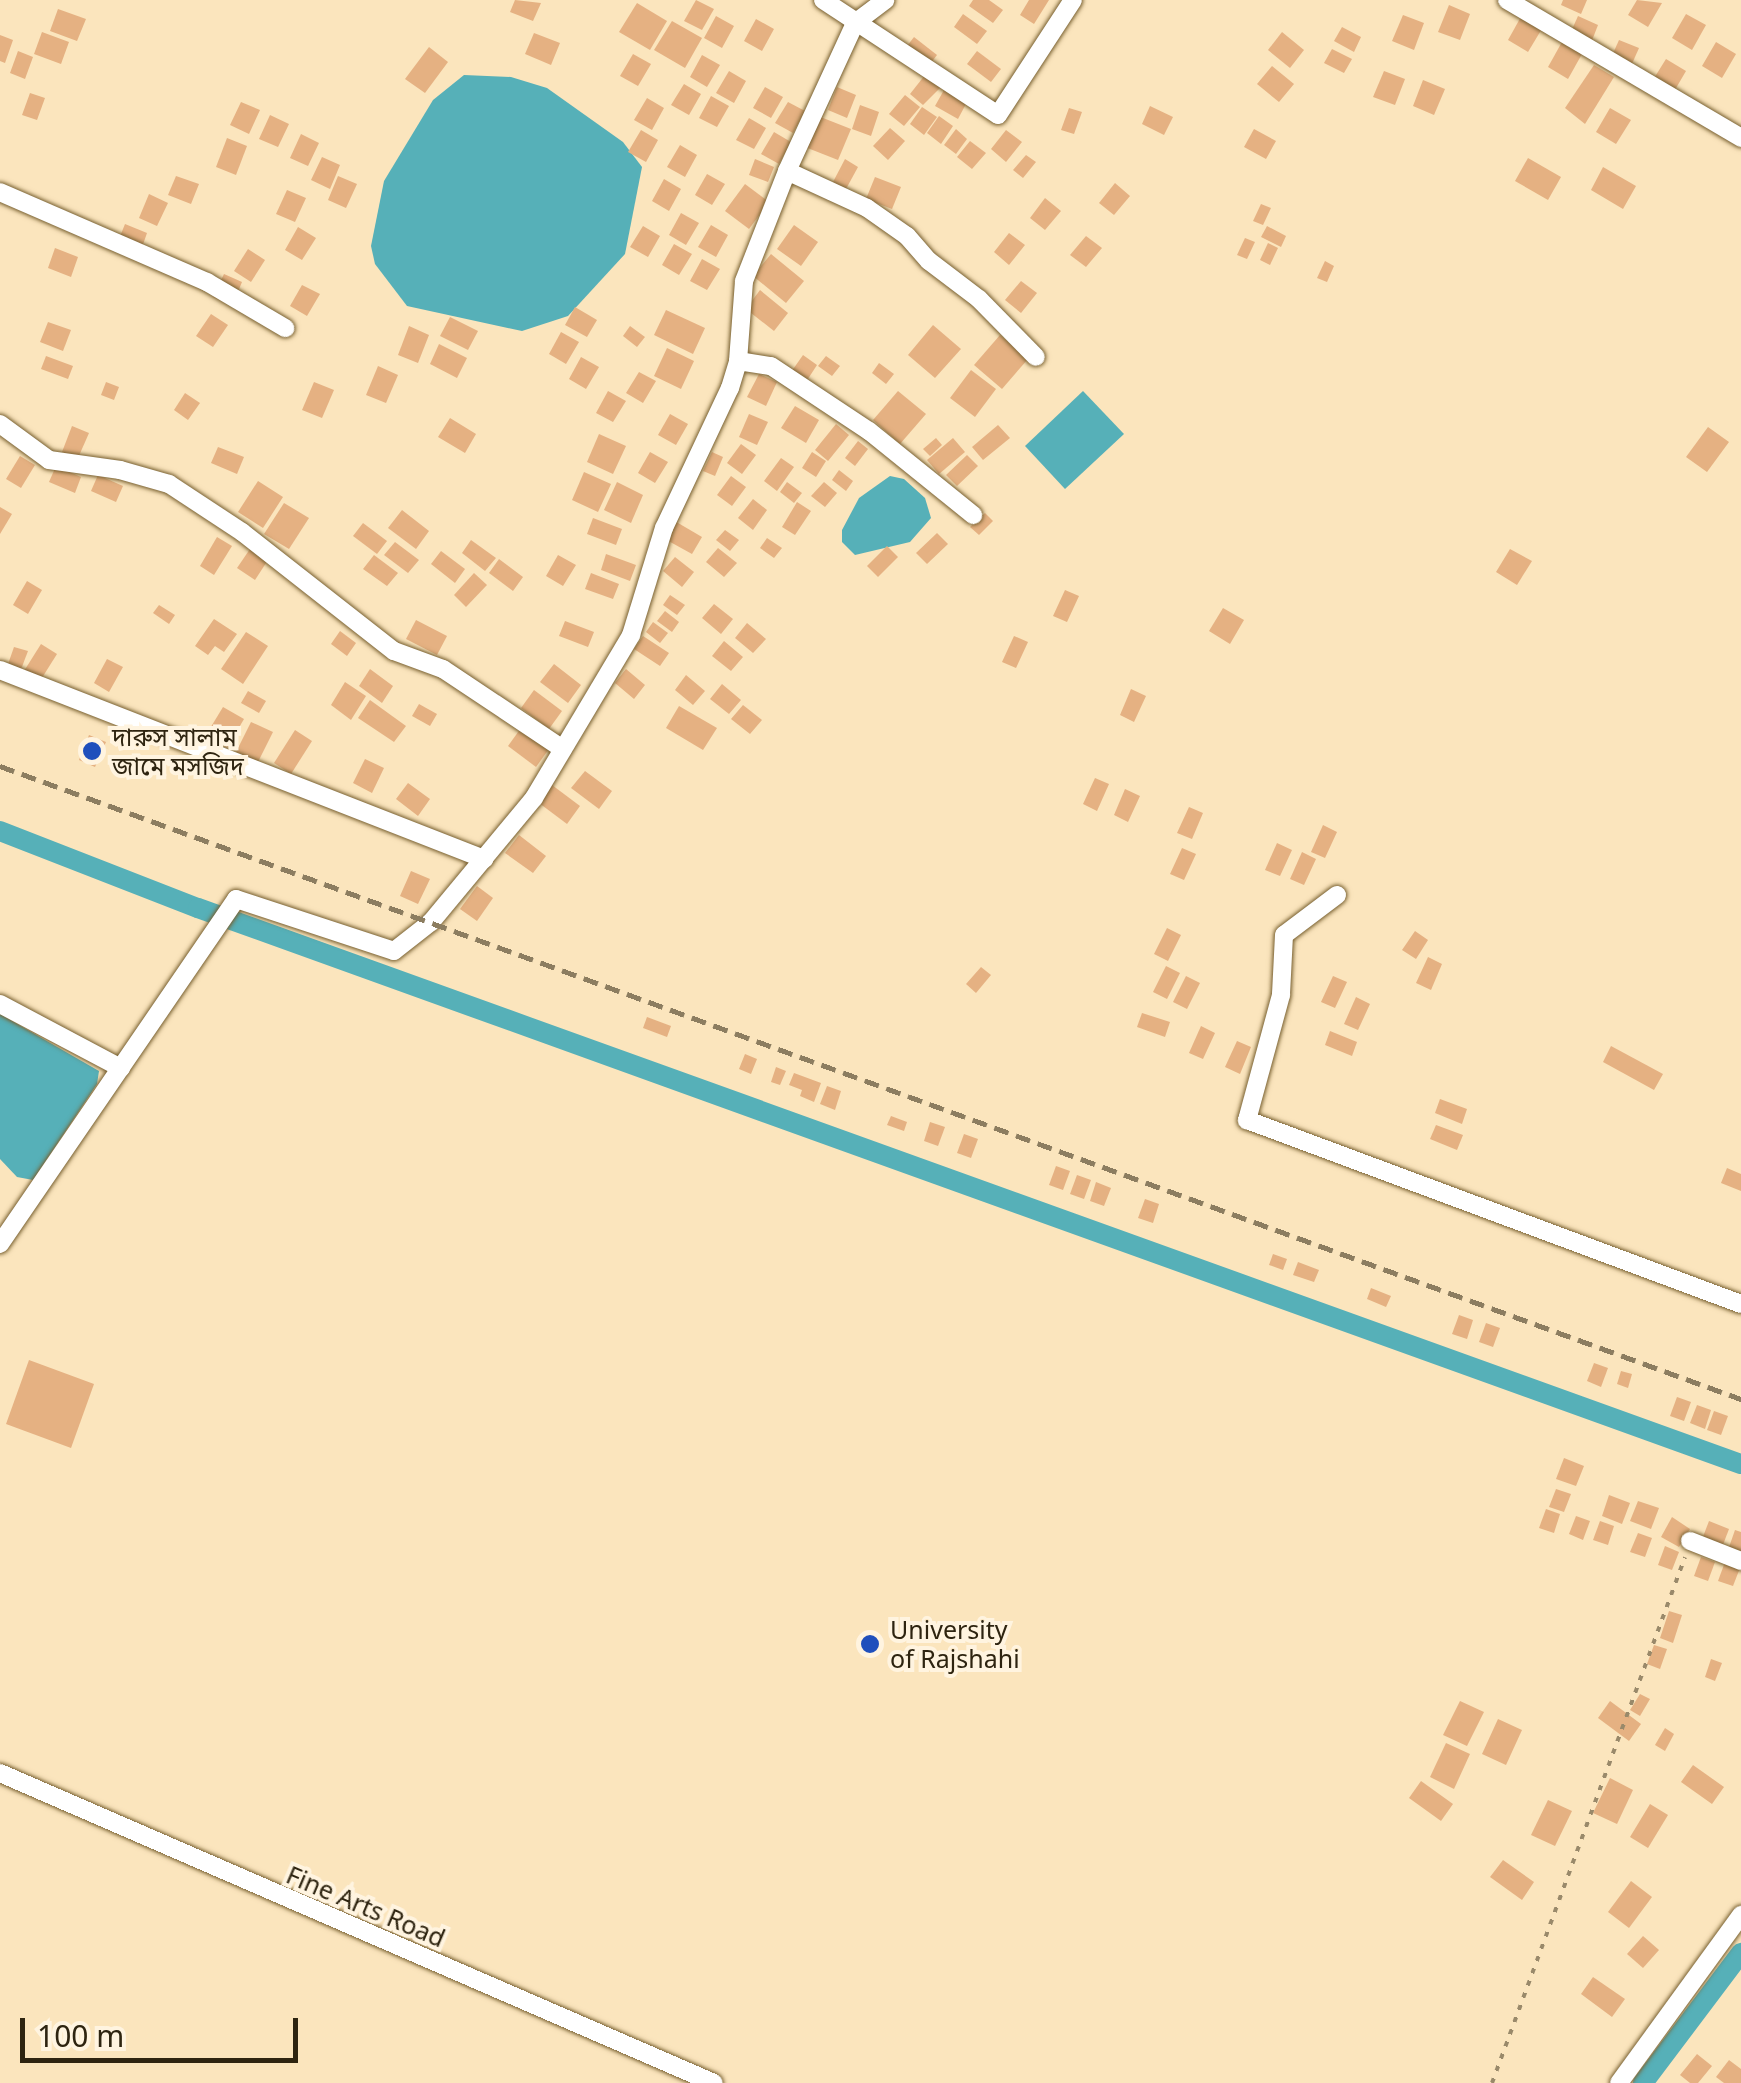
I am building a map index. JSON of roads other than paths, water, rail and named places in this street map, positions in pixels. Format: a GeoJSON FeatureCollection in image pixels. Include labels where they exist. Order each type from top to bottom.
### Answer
{"type":"FeatureCollection","features":[{"type":"Feature","properties":{"kind":"street"},"geometry":{"type":"LineString","coordinates":[[822,0],[998,114],[1074,0]]}},
{"type":"Feature","properties":{"kind":"street"},"geometry":{"type":"LineString","coordinates":[[0,1244],[236,899],[394,951],[431,922],[534,798],[631,635],[664,528],[720,414],[738,361],[744,281],[788,171],[855,23],[886,0]]}},
{"type":"Feature","properties":{"kind":"street"},"geometry":{"type":"LineString","coordinates":[[1508,0],[1741,138]]}},
{"type":"Feature","properties":{"kind":"street"},"geometry":{"type":"LineString","coordinates":[[788,171],[868,208],[907,236],[930,261],[979,298],[1036,357]]}},
{"type":"Feature","properties":{"kind":"street"},"geometry":{"type":"LineString","coordinates":[[0,192],[207,282],[285,328]]}},
{"type":"Feature","properties":{"kind":"street"},"geometry":{"type":"LineString","coordinates":[[738,361],[771,366],[870,432],[973,515]]}},
{"type":"Feature","properties":{"kind":"street"},"geometry":{"type":"LineString","coordinates":[[0,424],[50,460],[169,484],[242,532],[394,652],[443,669],[563,749]]}},
{"type":"Feature","properties":{"kind":"street"},"geometry":{"type":"LineString","coordinates":[[0,670],[484,860]]}},
{"type":"Feature","properties":{"kind":"street"},"geometry":{"type":"LineString","coordinates":[[1337,894],[1284,935],[1281,995],[1248,1120],[1741,1304]]}},
{"type":"Feature","properties":{"kind":"street"},"geometry":{"type":"LineString","coordinates":[[0,1004],[121,1068]]}},
{"type":"Feature","properties":{"kind":"street"},"geometry":{"type":"LineString","coordinates":[[1690,1541],[1741,1561]]}},
{"type":"Feature","properties":{"kind":"street","name":"Fine Arts Road"},"geometry":{"type":"LineString","coordinates":[[0,1772],[714,2083]]}},
{"type":"Feature","properties":{"kind":"street"},"geometry":{"type":"LineString","coordinates":[[1619,2083],[1741,1915]]}},
{"type":"Feature","properties":{"kind":"water"},"geometry":{"type":"Polygon","coordinates":[[[464,75],[511,77],[547,88],[623,142],[642,167],[625,254],[568,316],[522,331],[407,306],[375,264],[371,246],[384,181],[433,100],[464,75]]]}},
{"type":"Feature","properties":{"kind":"water"},"geometry":{"type":"Polygon","coordinates":[[[1083,391],[1124,434],[1065,489],[1025,446],[1083,391]]]}},
{"type":"Feature","properties":{"kind":"water"},"geometry":{"type":"Polygon","coordinates":[[[890,476],[904,479],[925,498],[931,518],[910,542],[855,555],[842,542],[842,530],[859,498],[890,476]]]}},
{"type":"Feature","properties":{"kind":"water"},"geometry":{"type":"Polygon","coordinates":[[[0,1014],[99,1071],[97,1084],[33,1180],[17,1177],[0,1159],[0,1014]]]}},
{"type":"Feature","properties":{"kind":"waterway"},"geometry":{"type":"LineString","coordinates":[[0,831],[198,908],[1741,1464]]}},
{"type":"Feature","properties":{"kind":"waterway"},"geometry":{"type":"LineString","coordinates":[[1643,2083],[1741,1953]]}},
{"type":"Feature","properties":{"kind":"railway"},"geometry":{"type":"LineString","coordinates":[[0,766],[1741,1399]]}},
{"type":"Feature","properties":{"kind":"place","name":"দারুস সালাম জামে মসজিদ"},"geometry":{"type":"Point","coordinates":[92,751]}},
{"type":"Feature","properties":{"kind":"place","name":"University of Rajshahi"},"geometry":{"type":"Point","coordinates":[870,1644]}}]}
